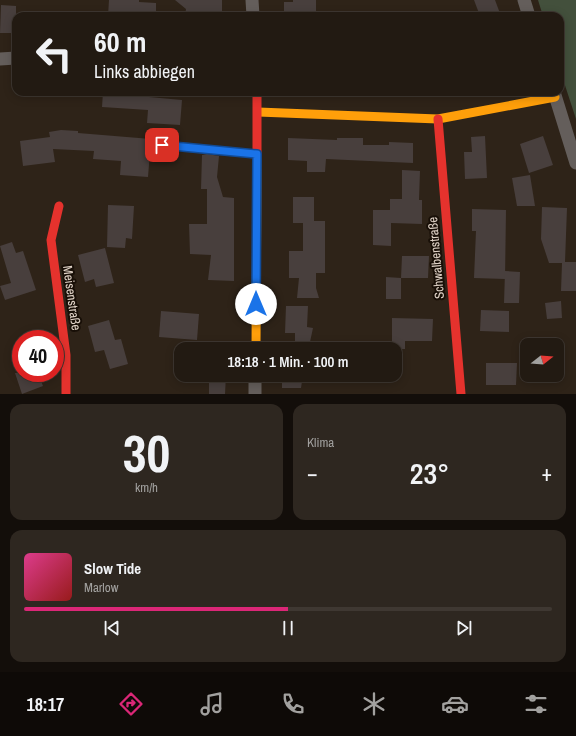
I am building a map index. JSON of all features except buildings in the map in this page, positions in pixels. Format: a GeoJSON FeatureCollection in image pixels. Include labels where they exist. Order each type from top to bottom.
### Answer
{"type":"FeatureCollection","features":[{"type":"Feature","properties":{"kind":"street"},"geometry":{"type":"LineString","coordinates":[[252,0],[253,12]]}},
{"type":"Feature","properties":{"kind":"street"},"geometry":{"type":"LineString","coordinates":[[524,0],[528,12]]}},
{"type":"Feature","properties":{"kind":"street"},"geometry":{"type":"LineString","coordinates":[[0,59],[12,58]]}},
{"type":"Feature","properties":{"kind":"street"},"geometry":{"type":"LineString","coordinates":[[256,342],[257,96]]}},
{"type":"Feature","properties":{"kind":"street"},"geometry":{"type":"LineString","coordinates":[[258,112],[438,119],[545,96]]}},
{"type":"Feature","properties":{"kind":"street"},"geometry":{"type":"LineString","coordinates":[[555,96],[576,163]]}},
{"type":"Feature","properties":{"kind":"street","name":"Schwalbenstraße"},"geometry":{"type":"LineString","coordinates":[[438,119],[461,394]]}},
{"type":"Feature","properties":{"kind":"street","name":"Meisenstraße"},"geometry":{"type":"LineString","coordinates":[[59,206],[51,240],[66,355],[66,394]]}},
{"type":"Feature","properties":{"kind":"street"},"geometry":{"type":"LineString","coordinates":[[255,382],[255,394]]}},
{"type":"Feature","properties":{"kind":"lane"},"geometry":{"type":"LineString","coordinates":[[162,145],[257,154]]}},
{"type":"Feature","properties":{"kind":"green space"},"geometry":{"type":"Polygon","coordinates":[[[538,0],[576,0],[576,119],[564,82],[564,12],[542,12],[538,0]]]}},
{"type":"Feature","properties":{"kind":"traffic: slow"},"geometry":{"type":"LineString","coordinates":[[258,112],[438,119],[555,97]]}},
{"type":"Feature","properties":{"kind":"traffic: slow"},"geometry":{"type":"LineString","coordinates":[[256,342],[257,157]]}},
{"type":"Feature","properties":{"kind":"traffic: jam"},"geometry":{"type":"LineString","coordinates":[[257,96],[257,157]]}},
{"type":"Feature","properties":{"kind":"traffic: jam"},"geometry":{"type":"LineString","coordinates":[[438,119],[461,394]]}},
{"type":"Feature","properties":{"kind":"traffic: jam"},"geometry":{"type":"LineString","coordinates":[[59,206],[51,240],[66,355],[66,394]]}},
{"type":"Feature","properties":{"kind":"route"},"geometry":{"type":"LineString","coordinates":[[162,145],[257,154],[256,304]]}}]}
